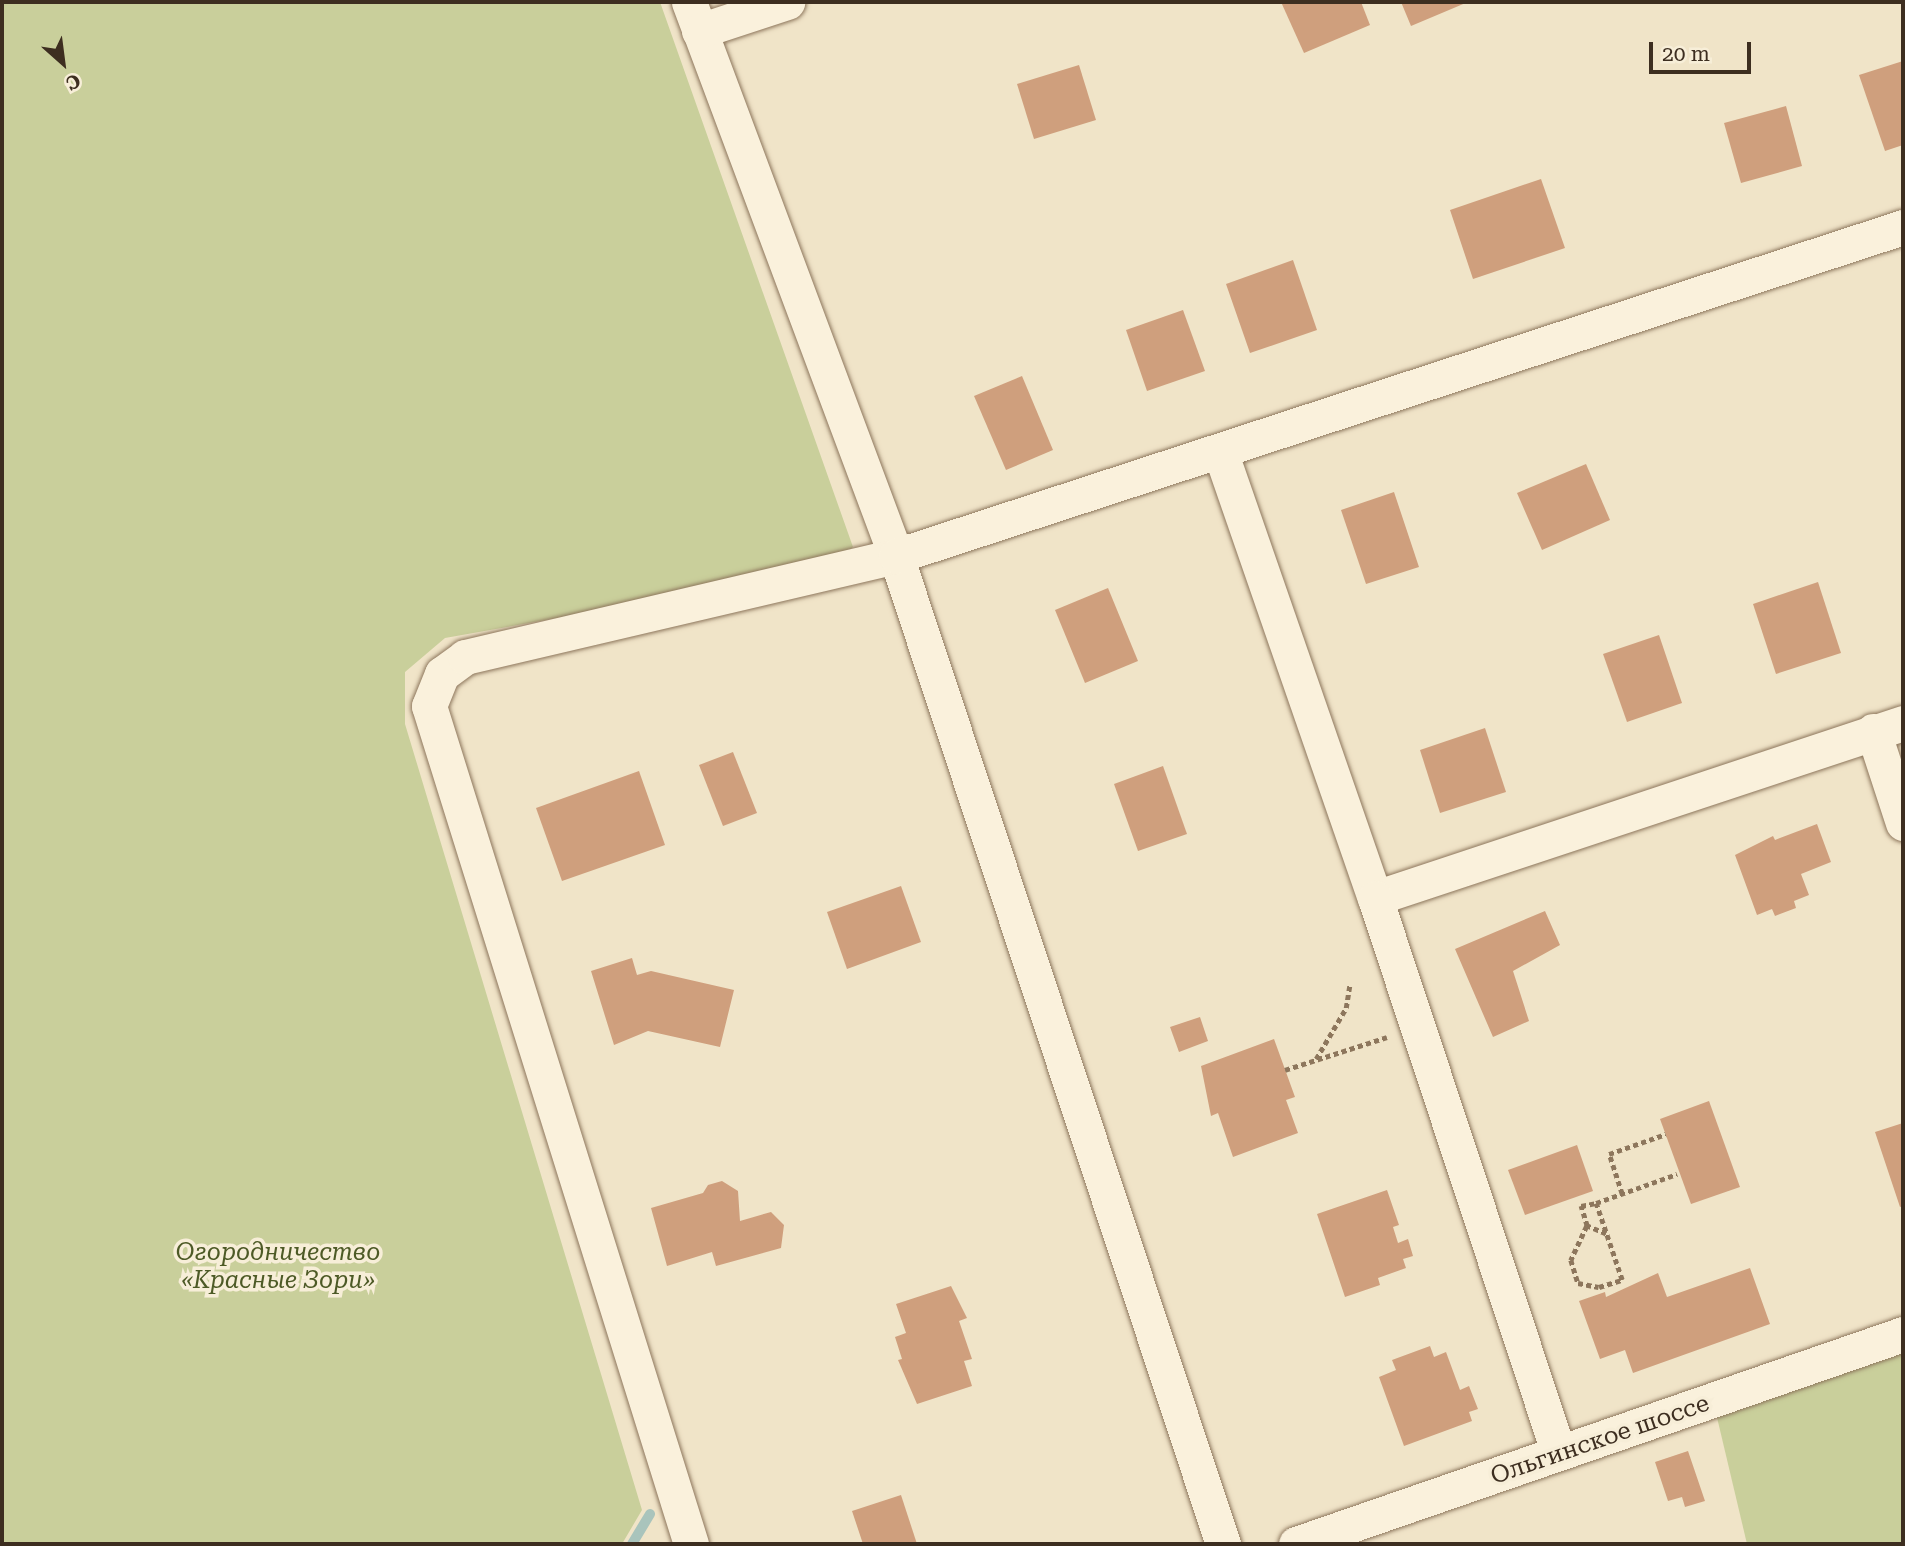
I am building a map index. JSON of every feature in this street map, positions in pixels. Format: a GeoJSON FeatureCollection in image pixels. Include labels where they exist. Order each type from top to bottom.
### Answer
{"type":"FeatureCollection","features":[{"type":"Feature","properties":{"kind":"street"},"geometry":{"type":"LineString","coordinates":[[787,2],[694,17],[896,556],[1223,1544]]}},
{"type":"Feature","properties":{"kind":"street"},"geometry":{"type":"LineString","coordinates":[[691,1544],[429,706],[442,674],[465,656],[896,556],[1903,226]]}},
{"type":"Feature","properties":{"kind":"street"},"geometry":{"type":"LineString","coordinates":[[1220,451],[1375,898],[1558,1451]]}},
{"type":"Feature","properties":{"kind":"street"},"geometry":{"type":"LineString","coordinates":[[1375,898],[1888,727],[1903,823]]}},
{"type":"Feature","properties":{"kind":"street"},"geometry":{"type":"LineString","coordinates":[[1297,1544],[1558,1451],[1903,1335]]}},
{"type":"Feature","properties":{"kind":"street","name":"Ольгинское шоссе"},"geometry":{"type":"LineString","coordinates":[[1297,1544],[1903,1335]]}},
{"type":"Feature","properties":{"kind":"path"},"geometry":{"type":"LineString","coordinates":[[1316,1060],[1346,1008],[1350,984]]}},
{"type":"Feature","properties":{"kind":"path"},"geometry":{"type":"LineString","coordinates":[[1285,1070],[1381,1038]]}},
{"type":"Feature","properties":{"kind":"path"},"geometry":{"type":"LineString","coordinates":[[1622,1194],[1609,1154],[1666,1134]]}},
{"type":"Feature","properties":{"kind":"path"},"geometry":{"type":"LineString","coordinates":[[1596,1203],[1622,1280],[1599,1287],[1578,1283],[1571,1260],[1587,1226],[1581,1206],[1677,1174]]}},
{"type":"Feature","properties":{"kind":"path"},"geometry":{"type":"LineString","coordinates":[[1587,1226],[1606,1234]]}},
{"type":"Feature","properties":{"kind":"green space","name":"Огородничество «Красные Зори»"},"geometry":{"type":"Polygon","coordinates":[[[2,2],[660,2],[853,547],[827,570],[445,638],[405,672],[405,724],[642,1510],[622,1544],[2,1544],[2,2]]]}},
{"type":"Feature","properties":{"kind":"green space"},"geometry":{"type":"Polygon","coordinates":[[[1903,1348],[1903,1544],[1747,1544],[1715,1409],[1903,1348]]]}},
{"type":"Feature","properties":{"kind":"building"},"geometry":{"type":"Polygon","coordinates":[[[1281,2],[1361,2],[1370,25],[1304,53],[1281,2]]]}},
{"type":"Feature","properties":{"kind":"building"},"geometry":{"type":"Polygon","coordinates":[[[1401,2],[1468,2],[1411,26],[1401,2]]]}},
{"type":"Feature","properties":{"kind":"building"},"geometry":{"type":"Polygon","coordinates":[[[1903,61],[1903,145],[1885,151],[1859,75],[1903,61]]]}},
{"type":"Feature","properties":{"kind":"building"},"geometry":{"type":"Polygon","coordinates":[[[1079,65],[1096,120],[1034,139],[1017,84],[1079,65]]]}},
{"type":"Feature","properties":{"kind":"building"},"geometry":{"type":"Polygon","coordinates":[[[1786,106],[1802,166],[1741,183],[1724,123],[1786,106]]]}},
{"type":"Feature","properties":{"kind":"building"},"geometry":{"type":"Polygon","coordinates":[[[1541,179],[1565,248],[1473,279],[1450,210],[1541,179]]]}},
{"type":"Feature","properties":{"kind":"building"},"geometry":{"type":"Polygon","coordinates":[[[1293,260],[1317,330],[1250,353],[1226,284],[1293,260]]]}},
{"type":"Feature","properties":{"kind":"building"},"geometry":{"type":"Polygon","coordinates":[[[1183,310],[1205,371],[1147,391],[1126,330],[1183,310]]]}},
{"type":"Feature","properties":{"kind":"building"},"geometry":{"type":"Polygon","coordinates":[[[1022,376],[1053,450],[1006,470],[974,396],[1022,376]]]}},
{"type":"Feature","properties":{"kind":"building"},"geometry":{"type":"Polygon","coordinates":[[[1586,464],[1610,520],[1542,550],[1517,493],[1586,464]]]}},
{"type":"Feature","properties":{"kind":"building"},"geometry":{"type":"Polygon","coordinates":[[[1394,492],[1419,567],[1366,584],[1341,510],[1394,492]]]}},
{"type":"Feature","properties":{"kind":"building"},"geometry":{"type":"Polygon","coordinates":[[[1818,582],[1841,653],[1776,674],[1753,604],[1818,582]]]}},
{"type":"Feature","properties":{"kind":"building"},"geometry":{"type":"Polygon","coordinates":[[[1108,588],[1138,661],[1085,683],[1055,610],[1108,588]]]}},
{"type":"Feature","properties":{"kind":"building"},"geometry":{"type":"Polygon","coordinates":[[[1659,635],[1682,703],[1627,722],[1603,654],[1659,635]]]}},
{"type":"Feature","properties":{"kind":"building"},"geometry":{"type":"Polygon","coordinates":[[[1485,728],[1506,792],[1440,813],[1420,750],[1485,728]]]}},
{"type":"Feature","properties":{"kind":"building"},"geometry":{"type":"Polygon","coordinates":[[[733,752],[757,813],[723,826],[699,765],[733,752]]]}},
{"type":"Feature","properties":{"kind":"building"},"geometry":{"type":"Polygon","coordinates":[[[1163,766],[1187,834],[1138,851],[1114,784],[1163,766]]]}},
{"type":"Feature","properties":{"kind":"building"},"geometry":{"type":"Polygon","coordinates":[[[639,771],[665,845],[562,881],[536,808],[639,771]]]}},
{"type":"Feature","properties":{"kind":"building"},"geometry":{"type":"Polygon","coordinates":[[[1817,824],[1831,862],[1801,874],[1809,895],[1794,901],[1796,908],[1775,916],[1772,909],[1757,915],[1735,855],[1773,836],[1775,840],[1817,824]]]}},
{"type":"Feature","properties":{"kind":"building"},"geometry":{"type":"Polygon","coordinates":[[[901,886],[921,942],[847,969],[827,912],[901,886]]]}},
{"type":"Feature","properties":{"kind":"building"},"geometry":{"type":"Polygon","coordinates":[[[1545,911],[1560,945],[1513,971],[1529,1021],[1493,1037],[1455,949],[1545,911]]]}},
{"type":"Feature","properties":{"kind":"building"},"geometry":{"type":"Polygon","coordinates":[[[632,958],[637,975],[651,971],[734,990],[720,1047],[648,1031],[614,1045],[591,971],[632,958]]]}},
{"type":"Feature","properties":{"kind":"building"},"geometry":{"type":"Polygon","coordinates":[[[1200,1017],[1208,1041],[1179,1052],[1170,1027],[1200,1017]]]}},
{"type":"Feature","properties":{"kind":"building"},"geometry":{"type":"Polygon","coordinates":[[[1274,1039],[1295,1097],[1286,1100],[1298,1133],[1233,1157],[1218,1113],[1211,1116],[1201,1066],[1274,1039]]]}},
{"type":"Feature","properties":{"kind":"building"},"geometry":{"type":"Polygon","coordinates":[[[1709,1101],[1740,1187],[1691,1204],[1660,1119],[1709,1101]]]}},
{"type":"Feature","properties":{"kind":"building"},"geometry":{"type":"Polygon","coordinates":[[[1903,1123],[1903,1206],[1900,1207],[1875,1132],[1903,1123]]]}},
{"type":"Feature","properties":{"kind":"building"},"geometry":{"type":"Polygon","coordinates":[[[1577,1145],[1593,1191],[1525,1215],[1508,1170],[1577,1145]]]}},
{"type":"Feature","properties":{"kind":"building"},"geometry":{"type":"Polygon","coordinates":[[[722,1181],[738,1191],[740,1221],[771,1212],[784,1225],[781,1248],[716,1266],[712,1252],[667,1266],[651,1208],[703,1193],[708,1185],[722,1181]]]}},
{"type":"Feature","properties":{"kind":"building"},"geometry":{"type":"Polygon","coordinates":[[[1387,1190],[1399,1225],[1393,1227],[1398,1243],[1408,1239],[1413,1256],[1403,1259],[1406,1268],[1378,1278],[1380,1285],[1345,1297],[1317,1214],[1387,1190]]]}},
{"type":"Feature","properties":{"kind":"building"},"geometry":{"type":"Polygon","coordinates":[[[1750,1268],[1770,1324],[1633,1373],[1625,1350],[1600,1359],[1579,1301],[1605,1292],[1606,1297],[1658,1273],[1667,1297],[1750,1268]]]}},
{"type":"Feature","properties":{"kind":"building"},"geometry":{"type":"Polygon","coordinates":[[[951,1286],[967,1318],[959,1321],[972,1359],[964,1361],[972,1386],[917,1404],[898,1360],[902,1359],[895,1337],[906,1333],[896,1304],[951,1286]]]}},
{"type":"Feature","properties":{"kind":"building"},"geometry":{"type":"Polygon","coordinates":[[[1430,1346],[1434,1357],[1446,1352],[1460,1390],[1469,1386],[1478,1409],[1469,1412],[1472,1421],[1404,1446],[1379,1377],[1396,1370],[1392,1360],[1430,1346]]]}},
{"type":"Feature","properties":{"kind":"building"},"geometry":{"type":"Polygon","coordinates":[[[1688,1451],[1705,1501],[1685,1507],[1682,1497],[1668,1501],[1655,1462],[1688,1451]]]}},
{"type":"Feature","properties":{"kind":"building"},"geometry":{"type":"Polygon","coordinates":[[[901,1495],[917,1544],[863,1544],[852,1511],[901,1495]]]}},
{"type":"Feature","properties":{"kind":"waterway"},"geometry":{"type":"LineString","coordinates":[[632,1544],[650,1514]]}}]}
